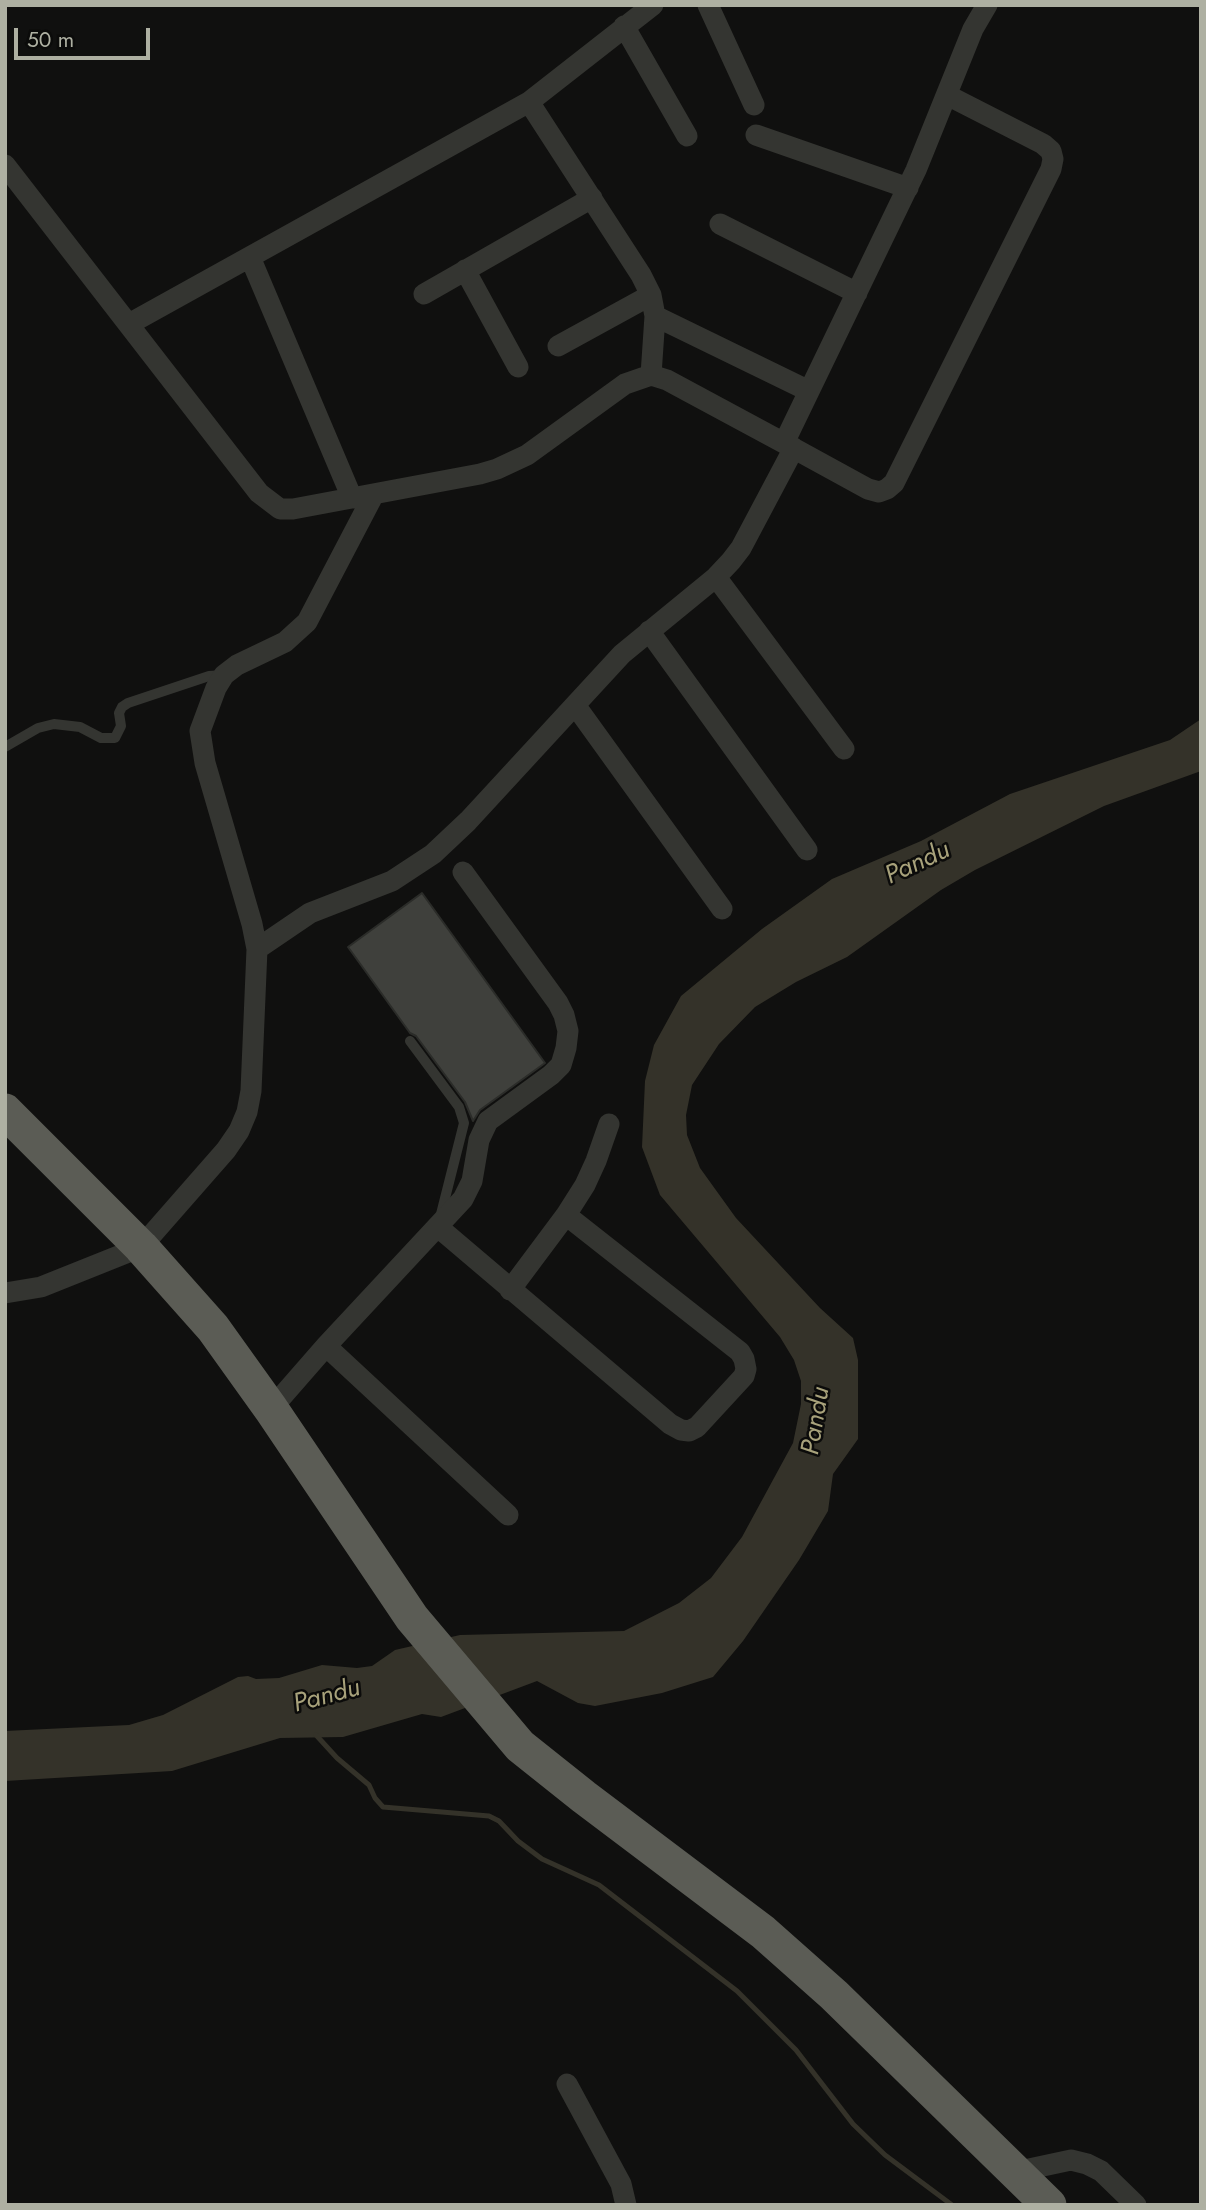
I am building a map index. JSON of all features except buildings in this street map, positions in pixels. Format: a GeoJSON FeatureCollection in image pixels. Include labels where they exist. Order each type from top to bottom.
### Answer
{"type":"FeatureCollection","features":[{"type":"Feature","properties":{"kind":"highway"},"geometry":{"type":"LineString","coordinates":[[5,1111],[141,1247],[212,1328],[271,1409],[412,1618],[520,1746],[764,1932],[834,1995],[1049,2205]]}},
{"type":"Feature","properties":{"kind":"street"},"geometry":{"type":"LineString","coordinates":[[129,324],[529,102],[653,5]]}},
{"type":"Feature","properties":{"kind":"street"},"geometry":{"type":"LineString","coordinates":[[708,5],[754,105]]}},
{"type":"Feature","properties":{"kind":"street"},"geometry":{"type":"LineString","coordinates":[[257,949],[310,913],[392,881],[433,854],[468,821],[622,654],[716,577],[741,548],[789,446],[809,391],[908,188],[973,29],[987,5]]}},
{"type":"Feature","properties":{"kind":"street"},"geometry":{"type":"LineString","coordinates":[[624,26],[687,136]]}},
{"type":"Feature","properties":{"kind":"street"},"geometry":{"type":"LineString","coordinates":[[5,165],[259,493],[281,509],[480,474],[513,463],[625,384],[651,376],[667,380],[868,489],[879,492],[894,483],[1054,159],[1051,151],[1042,144],[947,95]]}},
{"type":"Feature","properties":{"kind":"street"},"geometry":{"type":"LineString","coordinates":[[529,102],[641,275],[653,305],[651,376]]}},
{"type":"Feature","properties":{"kind":"street"},"geometry":{"type":"LineString","coordinates":[[756,135],[908,188]]}},
{"type":"Feature","properties":{"kind":"street"},"geometry":{"type":"LineString","coordinates":[[424,294],[592,198]]}},
{"type":"Feature","properties":{"kind":"street"},"geometry":{"type":"LineString","coordinates":[[720,224],[857,293]]}},
{"type":"Feature","properties":{"kind":"street"},"geometry":{"type":"LineString","coordinates":[[250,257],[352,498]]}},
{"type":"Feature","properties":{"kind":"street"},"geometry":{"type":"LineString","coordinates":[[465,270],[518,368]]}},
{"type":"Feature","properties":{"kind":"street"},"geometry":{"type":"LineString","coordinates":[[653,305],[809,391]]}},
{"type":"Feature","properties":{"kind":"street"},"geometry":{"type":"LineString","coordinates":[[558,346],[653,305]]}},
{"type":"Feature","properties":{"kind":"street"},"geometry":{"type":"LineString","coordinates":[[5,1293],[41,1287],[141,1247],[226,1150],[239,1131],[247,1112],[251,1091],[257,949],[200,745],[200,731],[216,688],[225,675],[237,665],[285,642],[307,622],[374,494]]}},
{"type":"Feature","properties":{"kind":"street"},"geometry":{"type":"LineString","coordinates":[[716,577],[844,749]]}},
{"type":"Feature","properties":{"kind":"street"},"geometry":{"type":"LineString","coordinates":[[649,631],[807,850]]}},
{"type":"Feature","properties":{"kind":"street"},"geometry":{"type":"LineString","coordinates":[[575,705],[722,909]]}},
{"type":"Feature","properties":{"kind":"street"},"geometry":{"type":"LineString","coordinates":[[271,1409],[469,1190],[480,1140],[488,1121],[561,1065],[567,1040],[564,1015],[558,1003],[463,872]]}},
{"type":"Feature","properties":{"kind":"street"},"geometry":{"type":"LineString","coordinates":[[510,1290],[566,1215],[596,1161],[609,1124]]}},
{"type":"Feature","properties":{"kind":"street"},"geometry":{"type":"LineString","coordinates":[[438,1227],[670,1424],[689,1431],[698,1427],[744,1376],[746,1369],[740,1352],[566,1215]]}},
{"type":"Feature","properties":{"kind":"street"},"geometry":{"type":"LineString","coordinates":[[326,1346],[508,1516]]}},
{"type":"Feature","properties":{"kind":"street"},"geometry":{"type":"LineString","coordinates":[[567,2084],[621,2184],[626,2205]]}},
{"type":"Feature","properties":{"kind":"street"},"geometry":{"type":"LineString","coordinates":[[1015,2172],[1071,2160],[1087,2164],[1101,2171],[1136,2205]]}},
{"type":"Feature","properties":{"kind":"lane"},"geometry":{"type":"LineString","coordinates":[[5,747],[38,728],[54,724],[79,727],[102,738],[115,738],[121,726],[119,713],[128,703],[209,676],[225,675]]}},
{"type":"Feature","properties":{"kind":"lane"},"geometry":{"type":"LineString","coordinates":[[410,1041],[459,1107],[464,1124],[438,1227]]}},
{"type":"Feature","properties":{"kind":"water","name":"Pandu"},"geometry":{"type":"Polygon","coordinates":[[[1201,719],[1201,771],[1104,806],[975,870],[941,890],[847,957],[796,982],[755,1007],[719,1044],[692,1085],[686,1115],[687,1135],[700,1168],[736,1218],[820,1308],[853,1338],[858,1360],[858,1439],[833,1474],[828,1511],[799,1560],[743,1641],[713,1677],[662,1693],[595,1706],[578,1703],[537,1681],[441,1717],[422,1714],[343,1737],[280,1738],[172,1771],[5,1781],[5,1731],[129,1725],[163,1715],[238,1677],[279,1678],[322,1665],[357,1668],[372,1666],[395,1650],[460,1635],[624,1631],[679,1603],[711,1578],[742,1537],[793,1443],[801,1404],[801,1381],[794,1360],[780,1337],[660,1195],[642,1147],[645,1081],[654,1045],[681,996],[762,929],[832,879],[921,841],[1010,794],[1170,740],[1201,719]]]}},
{"type":"Feature","properties":{"kind":"waterway"},"geometry":{"type":"LineString","coordinates":[[316,1735],[337,1758],[369,1785],[383,1807],[489,1816],[499,1821],[518,1841],[542,1859],[599,1885],[737,1991],[796,2050],[853,2124],[885,2155],[952,2205]]}}]}
